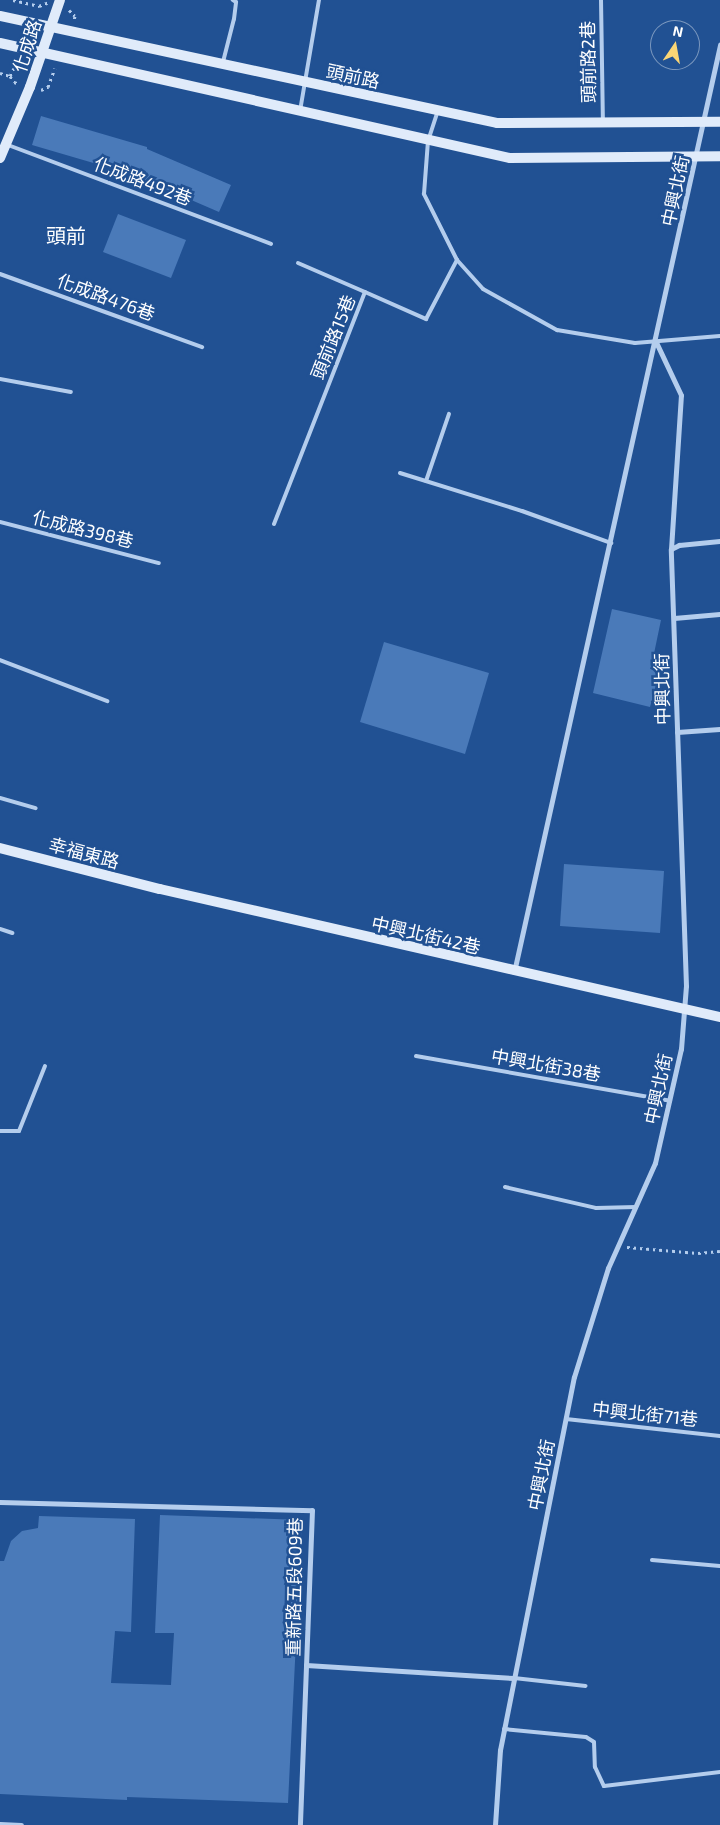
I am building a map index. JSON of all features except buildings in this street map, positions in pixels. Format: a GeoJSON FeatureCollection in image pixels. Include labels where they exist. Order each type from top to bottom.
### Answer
{"type":"FeatureCollection","features":[{"type":"Feature","properties":{"kind":"street","name":"化成路"},"geometry":{"type":"LineString","coordinates":[[0,158],[41,53],[58,3]]}},
{"type":"Feature","properties":{"kind":"street","name":"頭前路"},"geometry":{"type":"LineString","coordinates":[[0,16],[497,123],[720,122]]}},
{"type":"Feature","properties":{"kind":"street"},"geometry":{"type":"LineString","coordinates":[[0,43],[300,113],[510,158],[720,156]]}},
{"type":"Feature","properties":{"kind":"street","name":"中興北街"},"geometry":{"type":"LineString","coordinates":[[514,972],[656,342],[720,45]]}},
{"type":"Feature","properties":{"kind":"street","name":"中興北街"},"geometry":{"type":"LineString","coordinates":[[495,1825],[504,1729],[574,1377],[608,1268],[655,1163],[681,1049],[685,1010],[671,549],[681,395],[656,342]]}},
{"type":"Feature","properties":{"kind":"street"},"geometry":{"type":"LineString","coordinates":[[671,549],[679,545],[720,541]]}},
{"type":"Feature","properties":{"kind":"street"},"geometry":{"type":"LineString","coordinates":[[674,618],[720,614]]}},
{"type":"Feature","properties":{"kind":"street"},"geometry":{"type":"LineString","coordinates":[[677,732],[720,730]]}},
{"type":"Feature","properties":{"kind":"street","name":"幸福東路"},"geometry":{"type":"LineString","coordinates":[[0,848],[160,890]]}},
{"type":"Feature","properties":{"kind":"street","name":"中興北街42巷"},"geometry":{"type":"LineString","coordinates":[[160,890],[514,972],[720,1017]]}},
{"type":"Feature","properties":{"kind":"street","name":"重新路五段609巷"},"geometry":{"type":"LineString","coordinates":[[0,1502],[312,1510],[300,1825]]}},
{"type":"Feature","properties":{"kind":"street"},"geometry":{"type":"LineString","coordinates":[[306,1665],[514,1678]]}},
{"type":"Feature","properties":{"kind":"street"},"geometry":{"type":"LineString","coordinates":[[0,1824],[20,1825]]}},
{"type":"Feature","properties":{"kind":"lane"},"geometry":{"type":"LineString","coordinates":[[223,64],[234,19],[236,2],[233,0]]}},
{"type":"Feature","properties":{"kind":"lane"},"geometry":{"type":"LineString","coordinates":[[300,113],[319,0]]}},
{"type":"Feature","properties":{"kind":"lane","name":"頭前路2巷"},"geometry":{"type":"LineString","coordinates":[[601,0],[603,123]]}},
{"type":"Feature","properties":{"kind":"lane"},"geometry":{"type":"LineString","coordinates":[[438,111],[428,141],[424,194],[457,260],[483,289],[557,330],[635,343],[720,336]]}},
{"type":"Feature","properties":{"kind":"lane","name":"化成路492巷"},"geometry":{"type":"LineString","coordinates":[[6,144],[271,244]]}},
{"type":"Feature","properties":{"kind":"lane","name":"頭前路15巷"},"geometry":{"type":"LineString","coordinates":[[274,524],[365,292],[426,319],[457,260]]}},
{"type":"Feature","properties":{"kind":"lane"},"geometry":{"type":"LineString","coordinates":[[298,263],[365,292]]}},
{"type":"Feature","properties":{"kind":"lane","name":"化成路476巷"},"geometry":{"type":"LineString","coordinates":[[0,274],[202,347]]}},
{"type":"Feature","properties":{"kind":"lane"},"geometry":{"type":"LineString","coordinates":[[0,379],[70,392]]}},
{"type":"Feature","properties":{"kind":"lane"},"geometry":{"type":"LineString","coordinates":[[426,481],[449,414]]}},
{"type":"Feature","properties":{"kind":"lane"},"geometry":{"type":"LineString","coordinates":[[400,473],[522,511],[611,543]]}},
{"type":"Feature","properties":{"kind":"lane","name":"化成路398巷"},"geometry":{"type":"LineString","coordinates":[[0,522],[159,563]]}},
{"type":"Feature","properties":{"kind":"lane"},"geometry":{"type":"LineString","coordinates":[[0,660],[107,701]]}},
{"type":"Feature","properties":{"kind":"lane"},"geometry":{"type":"LineString","coordinates":[[0,798],[36,808]]}},
{"type":"Feature","properties":{"kind":"lane"},"geometry":{"type":"LineString","coordinates":[[0,929],[12,933]]}},
{"type":"Feature","properties":{"kind":"lane","name":"中興北街38巷"},"geometry":{"type":"LineString","coordinates":[[416,1056],[670,1101]]}},
{"type":"Feature","properties":{"kind":"lane"},"geometry":{"type":"LineString","coordinates":[[0,1132],[18,1131],[45,1066]]}},
{"type":"Feature","properties":{"kind":"lane"},"geometry":{"type":"LineString","coordinates":[[506,1187],[596,1208],[637,1206]]}},
{"type":"Feature","properties":{"kind":"lane","name":"中興北街71巷"},"geometry":{"type":"LineString","coordinates":[[566,1419],[720,1436]]}},
{"type":"Feature","properties":{"kind":"lane"},"geometry":{"type":"LineString","coordinates":[[652,1560],[720,1566]]}},
{"type":"Feature","properties":{"kind":"lane"},"geometry":{"type":"LineString","coordinates":[[514,1678],[586,1686]]}},
{"type":"Feature","properties":{"kind":"lane"},"geometry":{"type":"LineString","coordinates":[[504,1729],[586,1737],[594,1742],[595,1767],[604,1786],[720,1772]]}},
{"type":"Feature","properties":{"kind":"path"},"geometry":{"type":"LineString","coordinates":[[13,0],[39,6],[44,2],[58,3],[71,10]]}},
{"type":"Feature","properties":{"kind":"path"},"geometry":{"type":"LineString","coordinates":[[619,1246],[698,1253],[720,1251]]}},
{"type":"Feature","properties":{"kind":"district","name":"頭前"},"geometry":{"type":"Point","coordinates":[66,235]}}]}
